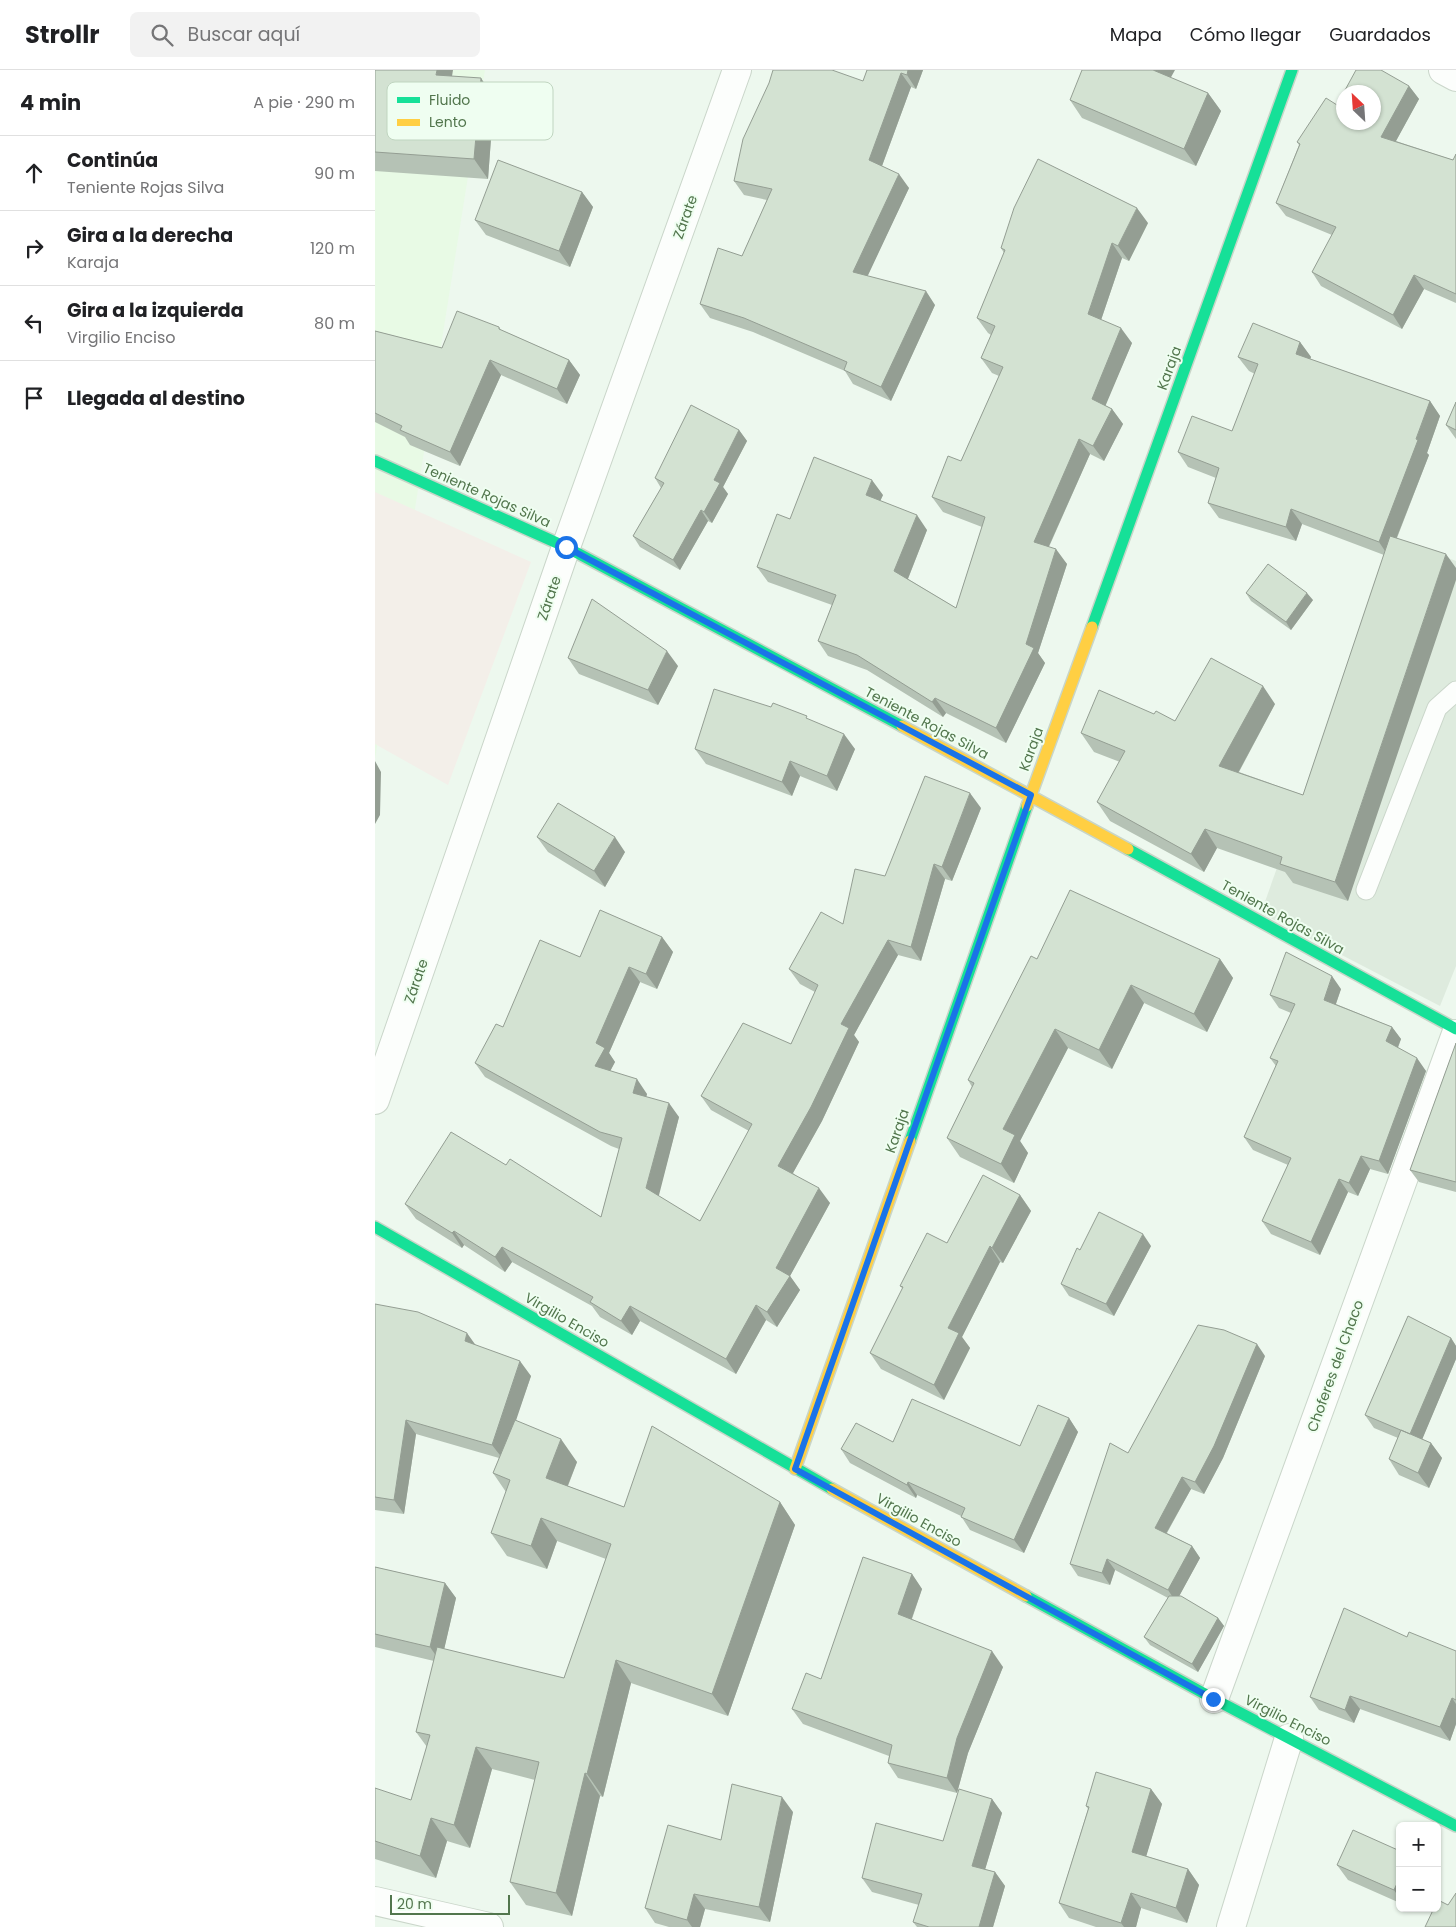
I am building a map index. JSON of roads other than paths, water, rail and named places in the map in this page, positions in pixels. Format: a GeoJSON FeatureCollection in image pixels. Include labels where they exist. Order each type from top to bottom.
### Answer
{"type":"FeatureCollection","features":[{"type":"Feature","properties":{"kind":"street","name":"Zárate"},"geometry":{"type":"LineString","coordinates":[[375,1100],[566,547],[737,70]]}},
{"type":"Feature","properties":{"kind":"street","name":"Karaja"},"geometry":{"type":"LineString","coordinates":[[795,1469],[1031,795],[1292,70]]}},
{"type":"Feature","properties":{"kind":"street"},"geometry":{"type":"LineString","coordinates":[[1443,70],[1456,77]]}},
{"type":"Feature","properties":{"kind":"street","name":"Teniente Rojas Silva"},"geometry":{"type":"LineString","coordinates":[[375,461],[566,547],[1031,795],[1456,1029]]}},
{"type":"Feature","properties":{"kind":"street","name":"Choferes del Chaco"},"geometry":{"type":"LineString","coordinates":[[1213,1699],[1456,1034]]}},
{"type":"Feature","properties":{"kind":"street","name":"Virgilio Enciso"},"geometry":{"type":"LineString","coordinates":[[375,1227],[795,1469],[1213,1699],[1456,1826]]}},
{"type":"Feature","properties":{"kind":"street"},"geometry":{"type":"LineString","coordinates":[[1231,1927],[1289,1738]]}},
{"type":"Feature","properties":{"kind":"street"},"geometry":{"type":"LineString","coordinates":[[375,1901],[489,1927]]}},
{"type":"Feature","properties":{"kind":"lane"},"geometry":{"type":"LineString","coordinates":[[1366,890],[1437,708],[1456,691]]}}]}
